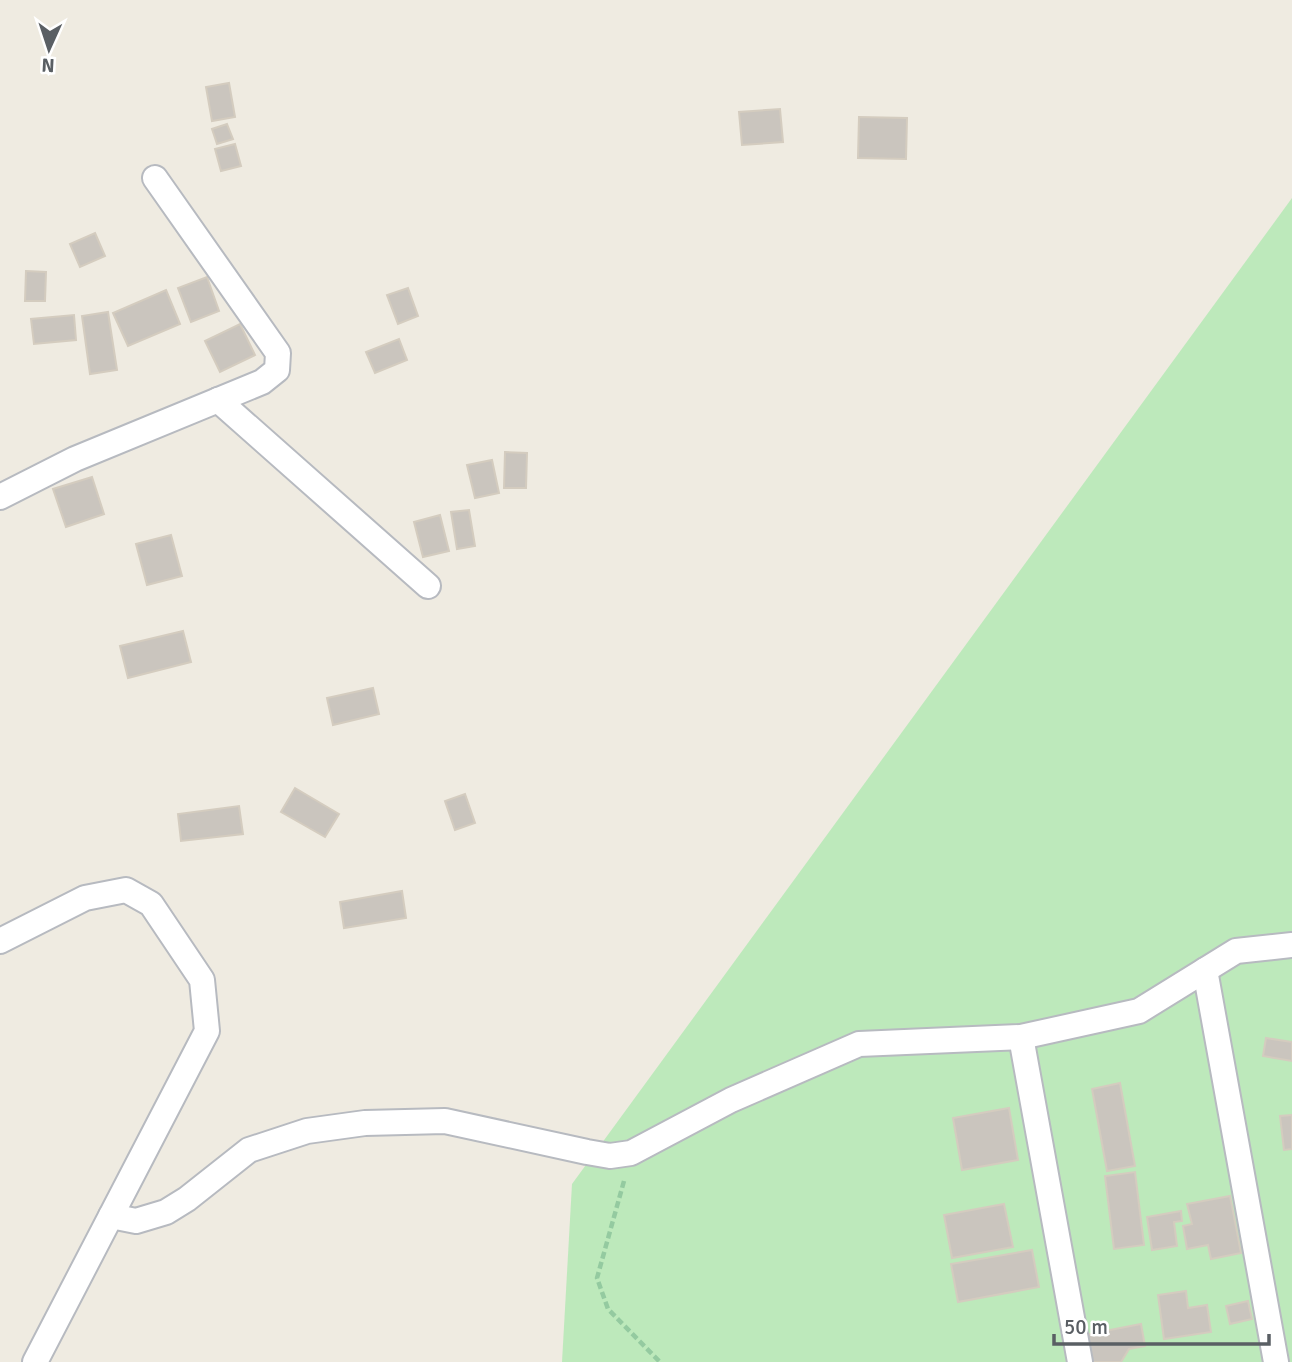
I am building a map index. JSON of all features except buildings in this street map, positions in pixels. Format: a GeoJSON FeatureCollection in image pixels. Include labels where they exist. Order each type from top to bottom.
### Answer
{"type":"FeatureCollection","features":[{"type":"Feature","properties":{"kind":"street"},"geometry":{"type":"LineString","coordinates":[[0,496],[75,459],[262,382],[277,370],[278,353],[155,178]]}},
{"type":"Feature","properties":{"kind":"street"},"geometry":{"type":"LineString","coordinates":[[218,400],[428,586]]}},
{"type":"Feature","properties":{"kind":"street"},"geometry":{"type":"LineString","coordinates":[[0,941],[85,898],[126,890],[151,905],[202,979],[207,1031],[35,1362]]}},
{"type":"Feature","properties":{"kind":"street"},"geometry":{"type":"LineString","coordinates":[[111,1216],[136,1221],[166,1212],[187,1199],[249,1150],[307,1131],[365,1123],[445,1121],[610,1156],[631,1153],[731,1100],[859,1044],[1021,1037],[1139,1011],[1236,951],[1292,945]]}},
{"type":"Feature","properties":{"kind":"street"},"geometry":{"type":"LineString","coordinates":[[1205,970],[1276,1362]]}},
{"type":"Feature","properties":{"kind":"street"},"geometry":{"type":"LineString","coordinates":[[1021,1037],[1080,1362]]}},
{"type":"Feature","properties":{"kind":"path"},"geometry":{"type":"LineString","coordinates":[[631,1153],[597,1278],[608,1309],[660,1362]]}},
{"type":"Feature","properties":{"kind":"green space"},"geometry":{"type":"Polygon","coordinates":[[[1292,198],[1292,1362],[562,1362],[572,1184],[1292,198]]]}}]}
